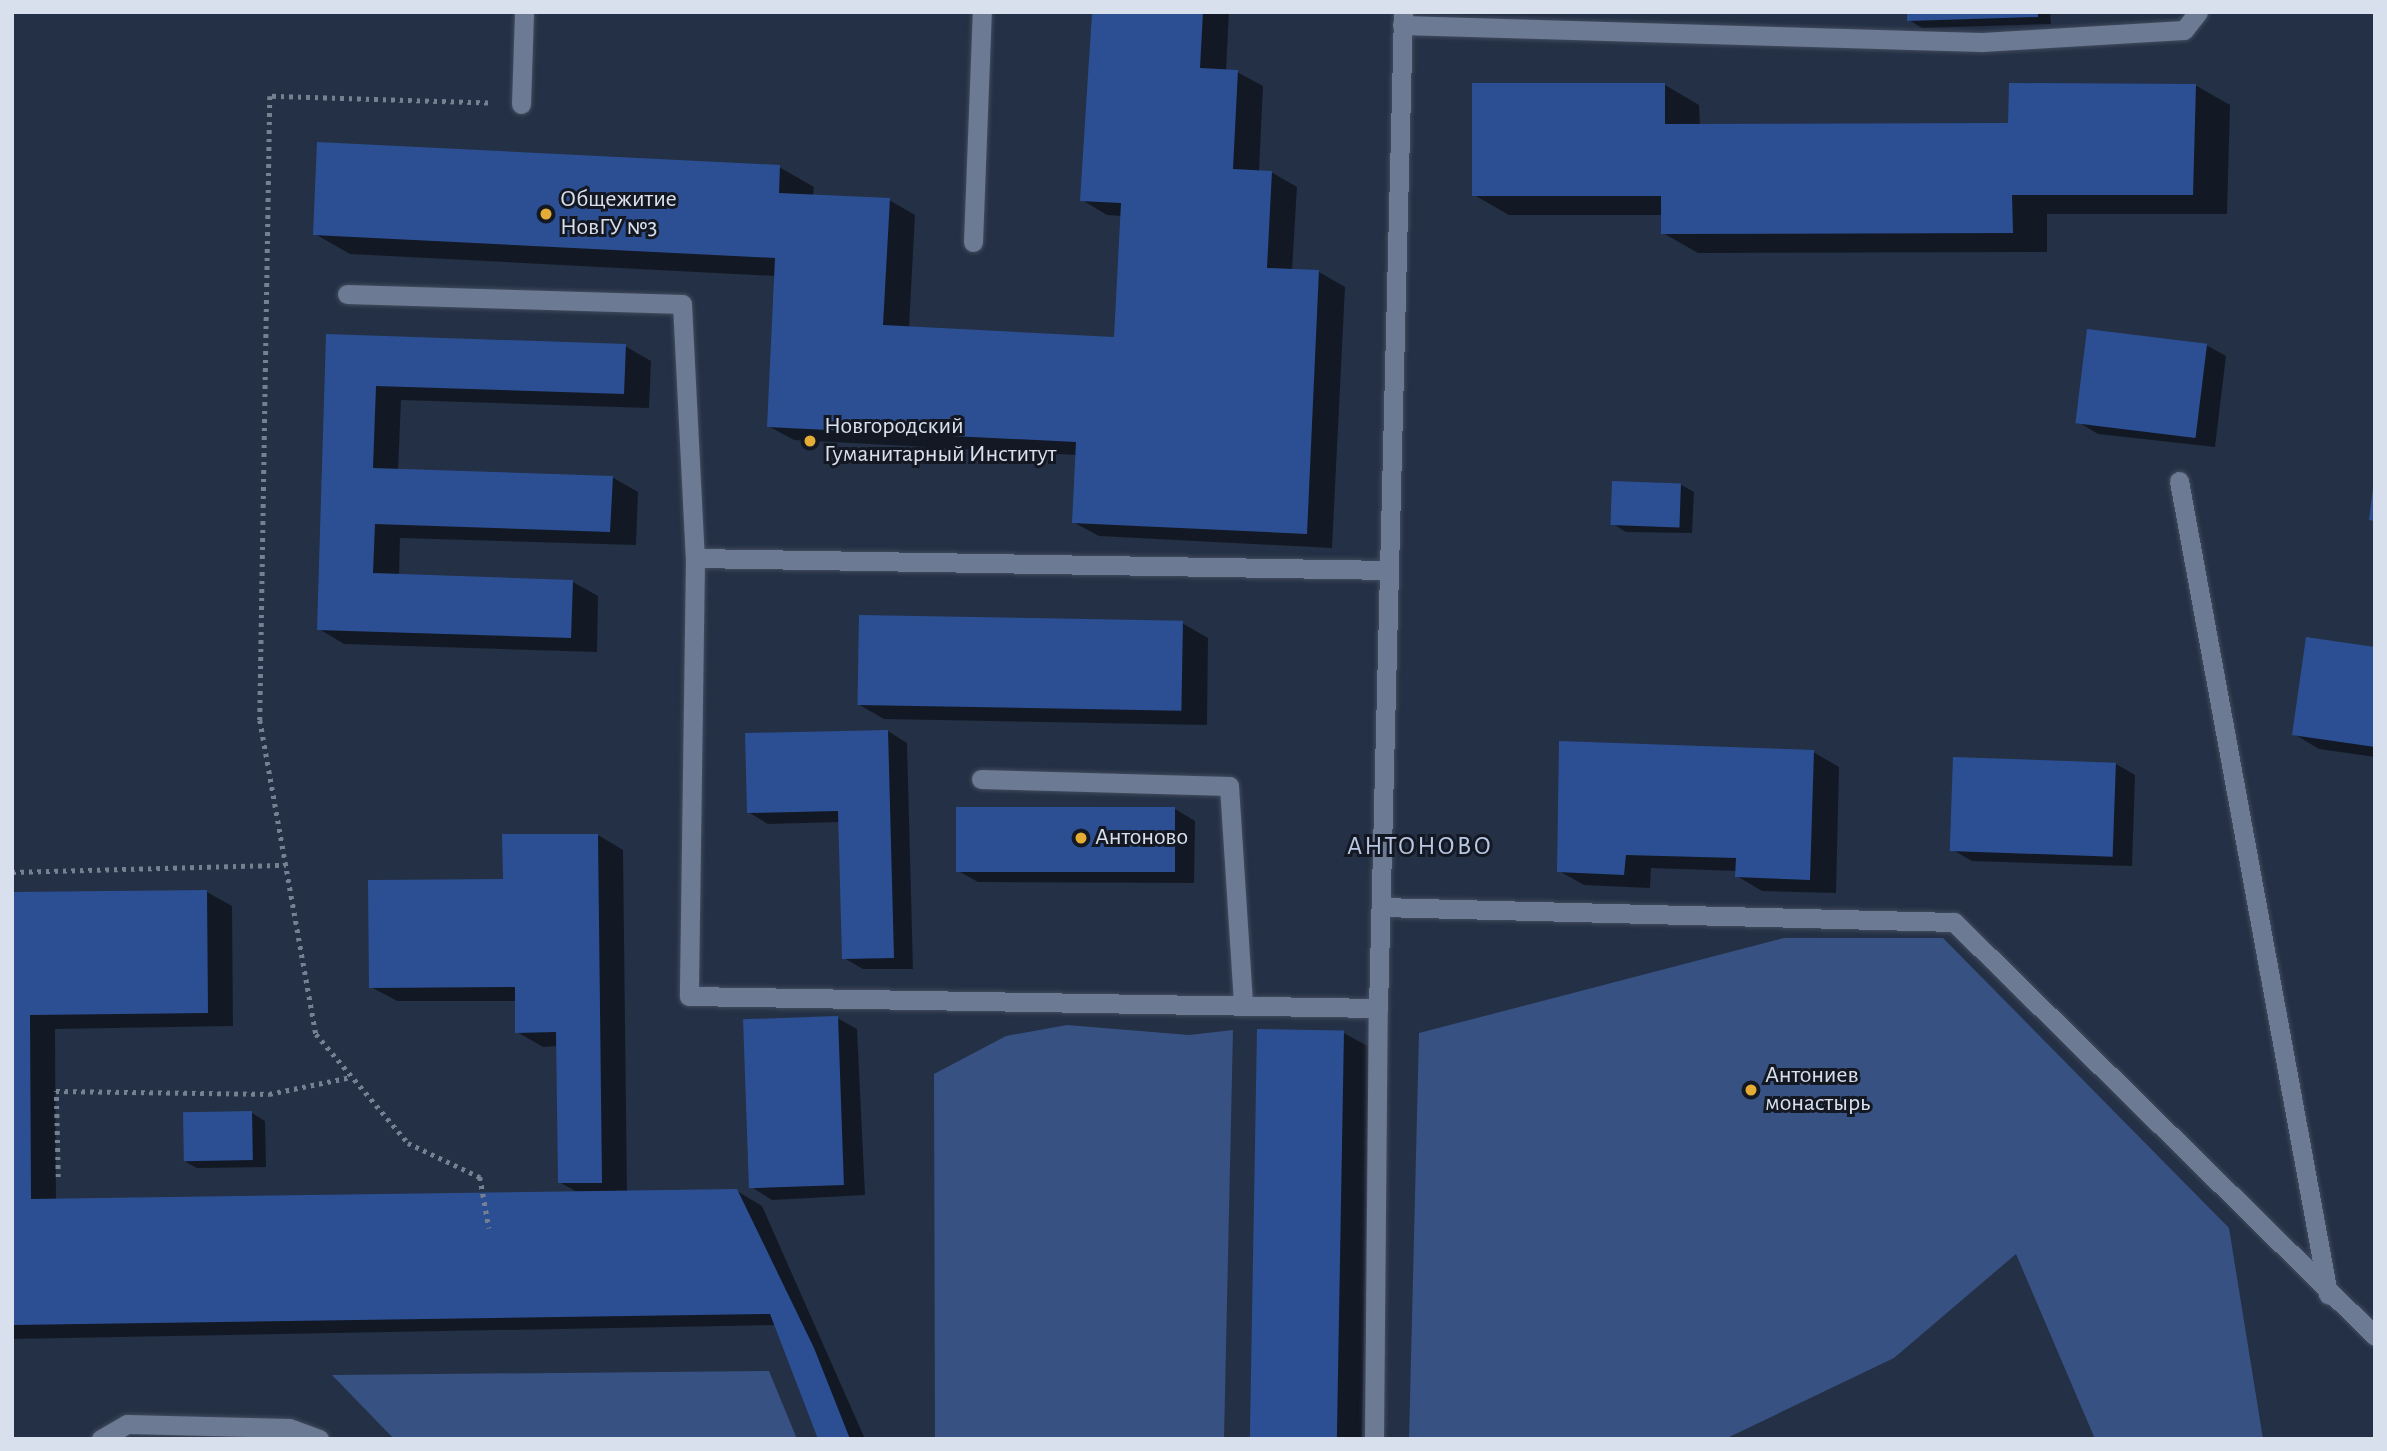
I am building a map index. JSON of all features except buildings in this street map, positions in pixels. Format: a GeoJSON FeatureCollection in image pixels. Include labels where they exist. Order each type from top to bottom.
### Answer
{"type":"FeatureCollection","features":[{"type":"Feature","properties":{"kind":"lane"},"geometry":{"type":"LineString","coordinates":[[521,104],[524,12]]}},
{"type":"Feature","properties":{"kind":"lane"},"geometry":{"type":"LineString","coordinates":[[973,242],[982,12]]}},
{"type":"Feature","properties":{"kind":"lane"},"geometry":{"type":"LineString","coordinates":[[1374,1439],[1378,1008],[1403,19],[1982,42],[2184,30],[2198,12]]}},
{"type":"Feature","properties":{"kind":"lane"},"geometry":{"type":"LineString","coordinates":[[347,294],[682,304],[695,558],[689,996],[1378,1008]]}},
{"type":"Feature","properties":{"kind":"lane"},"geometry":{"type":"LineString","coordinates":[[2179,481],[2328,1294]]}},
{"type":"Feature","properties":{"kind":"lane"},"geometry":{"type":"LineString","coordinates":[[695,558],[1389,570]]}},
{"type":"Feature","properties":{"kind":"lane"},"geometry":{"type":"LineString","coordinates":[[981,779],[1229,786],[1242,1004]]}},
{"type":"Feature","properties":{"kind":"lane"},"geometry":{"type":"LineString","coordinates":[[1381,907],[1954,922],[2328,1294],[2375,1336]]}},
{"type":"Feature","properties":{"kind":"lane"},"geometry":{"type":"LineString","coordinates":[[101,1439],[127,1424],[289,1428],[319,1439]]}},
{"type":"Feature","properties":{"kind":"path"},"geometry":{"type":"LineString","coordinates":[[489,1228],[480,1177],[408,1143],[316,1034],[260,720],[270,96],[521,104]]}},
{"type":"Feature","properties":{"kind":"path"},"geometry":{"type":"LineString","coordinates":[[12,872],[286,865]]}},
{"type":"Feature","properties":{"kind":"path"},"geometry":{"type":"LineString","coordinates":[[58,1177],[56,1091],[269,1094],[351,1077]]}},
{"type":"Feature","properties":{"kind":"shaded area","name":"Антониев монастырь"},"geometry":{"type":"Polygon","coordinates":[[[1784,938],[1943,938],[2229,1228],[2263,1439],[2095,1439],[2016,1254],[1894,1358],[1725,1439],[1409,1439],[1419,1033],[1784,938]]]}},
{"type":"Feature","properties":{"kind":"shaded area"},"geometry":{"type":"Polygon","coordinates":[[[1067,1025],[1189,1035],[1233,1030],[1224,1439],[935,1439],[934,1074],[1006,1036],[1067,1025]]]}},
{"type":"Feature","properties":{"kind":"shaded area"},"geometry":{"type":"Polygon","coordinates":[[[769,1371],[797,1439],[394,1439],[332,1375],[769,1371]]]}},
{"type":"Feature","properties":{"kind":"place","name":"Общежитие НовГУ №3"},"geometry":{"type":"Point","coordinates":[546,214]}},
{"type":"Feature","properties":{"kind":"place","name":"Новгородский Гуманитарный Институт"},"geometry":{"type":"Point","coordinates":[810,441]}},
{"type":"Feature","properties":{"kind":"place","name":"Антоново"},"geometry":{"type":"Point","coordinates":[1081,838]}},
{"type":"Feature","properties":{"kind":"place","name":"Антониев монастырь"},"geometry":{"type":"Point","coordinates":[1751,1090]}},
{"type":"Feature","properties":{"kind":"district","name":"АНТОНОВО"},"geometry":{"type":"Point","coordinates":[1420,847]}}]}
